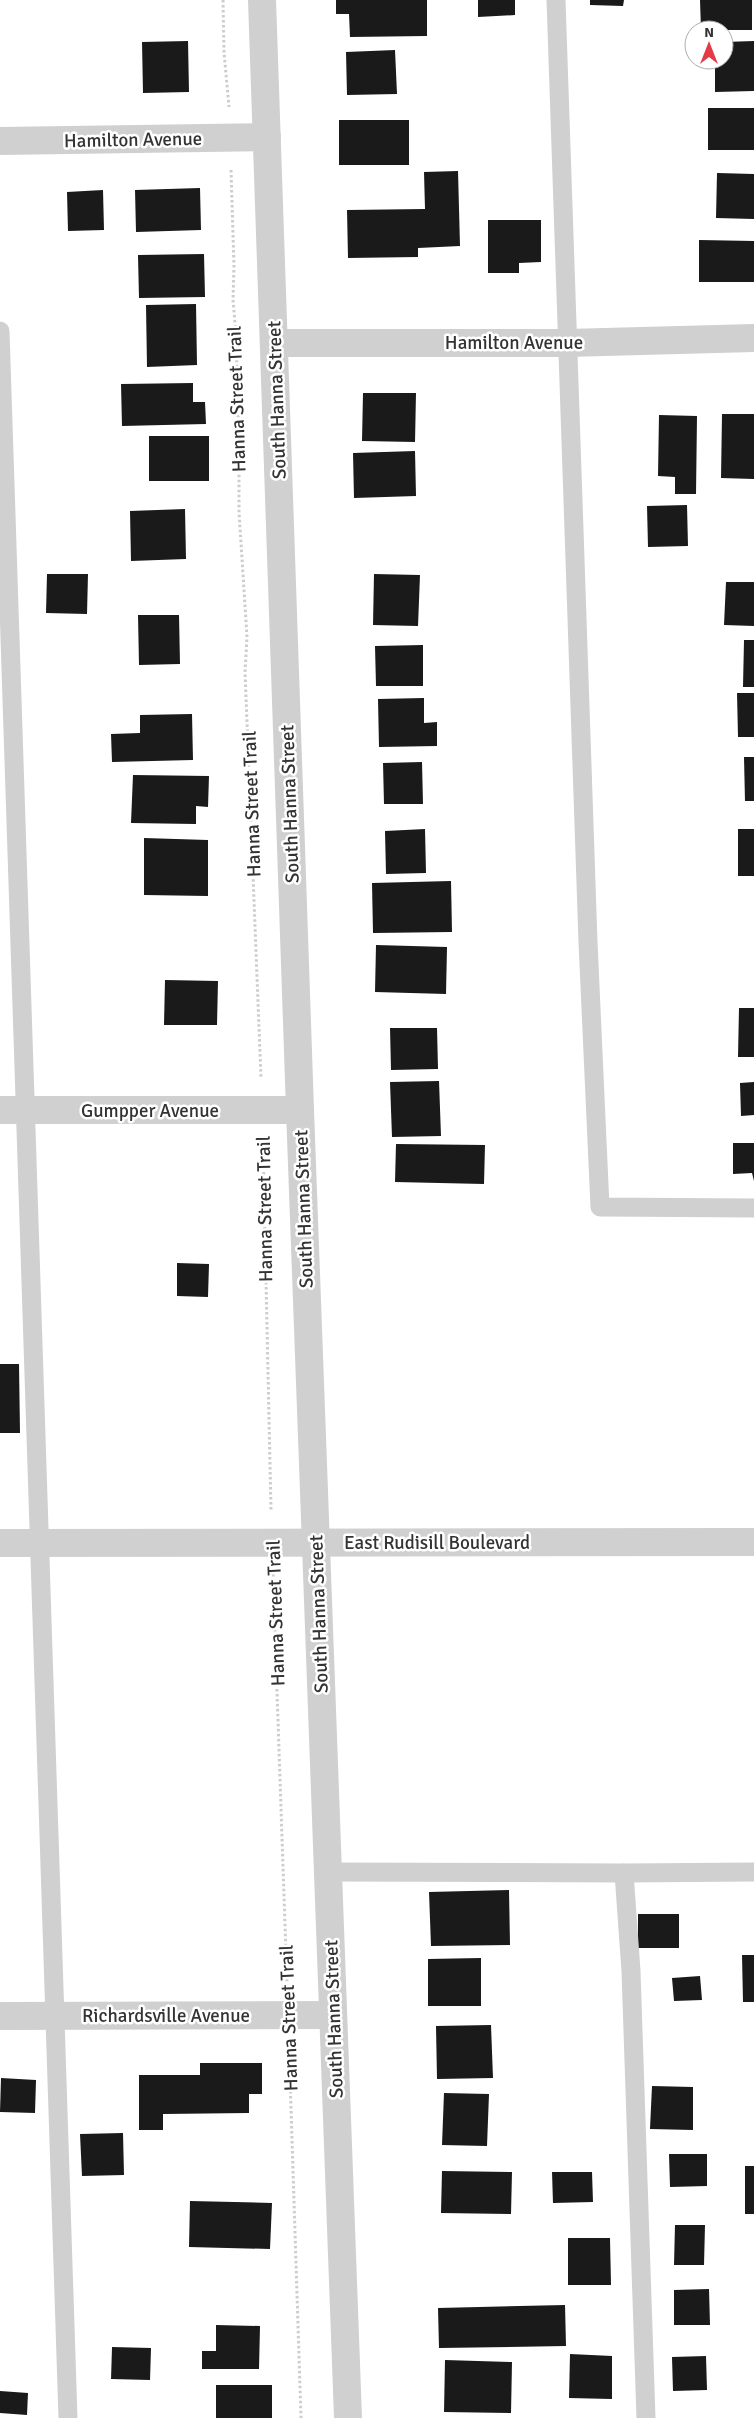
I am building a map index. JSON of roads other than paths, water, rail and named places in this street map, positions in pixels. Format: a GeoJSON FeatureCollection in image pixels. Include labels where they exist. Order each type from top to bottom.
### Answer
{"type":"FeatureCollection","features":[{"type":"Feature","properties":{"kind":"street","name":"South Hanna Street"},"geometry":{"type":"LineString","coordinates":[[262,0],[315,1543],[348,2418]]}},
{"type":"Feature","properties":{"kind":"street","name":"Hamilton Avenue"},"geometry":{"type":"LineString","coordinates":[[0,141],[266,137]]}},
{"type":"Feature","properties":{"kind":"street","name":"Hamilton Avenue"},"geometry":{"type":"LineString","coordinates":[[274,343],[567,343],[754,338]]}},
{"type":"Feature","properties":{"kind":"street","name":"Gumpper Avenue"},"geometry":{"type":"LineString","coordinates":[[0,1110],[300,1110]]}},
{"type":"Feature","properties":{"kind":"street","name":"East Rudisill Boulevard"},"geometry":{"type":"LineString","coordinates":[[0,1543],[754,1542]]}},
{"type":"Feature","properties":{"kind":"street","name":"Richardsville Avenue"},"geometry":{"type":"LineString","coordinates":[[0,2016],[333,2015]]}},
{"type":"Feature","properties":{"kind":"lane"},"geometry":{"type":"LineString","coordinates":[[556,0],[587,923],[600,1207],[754,1208]]}},
{"type":"Feature","properties":{"kind":"lane"},"geometry":{"type":"LineString","coordinates":[[0,331],[27,1110],[39,1543],[68,2418]]}},
{"type":"Feature","properties":{"kind":"lane"},"geometry":{"type":"LineString","coordinates":[[327,1872],[754,1872]]}},
{"type":"Feature","properties":{"kind":"lane"},"geometry":{"type":"LineString","coordinates":[[624,1873],[630,1971],[646,2418]]}}]}
